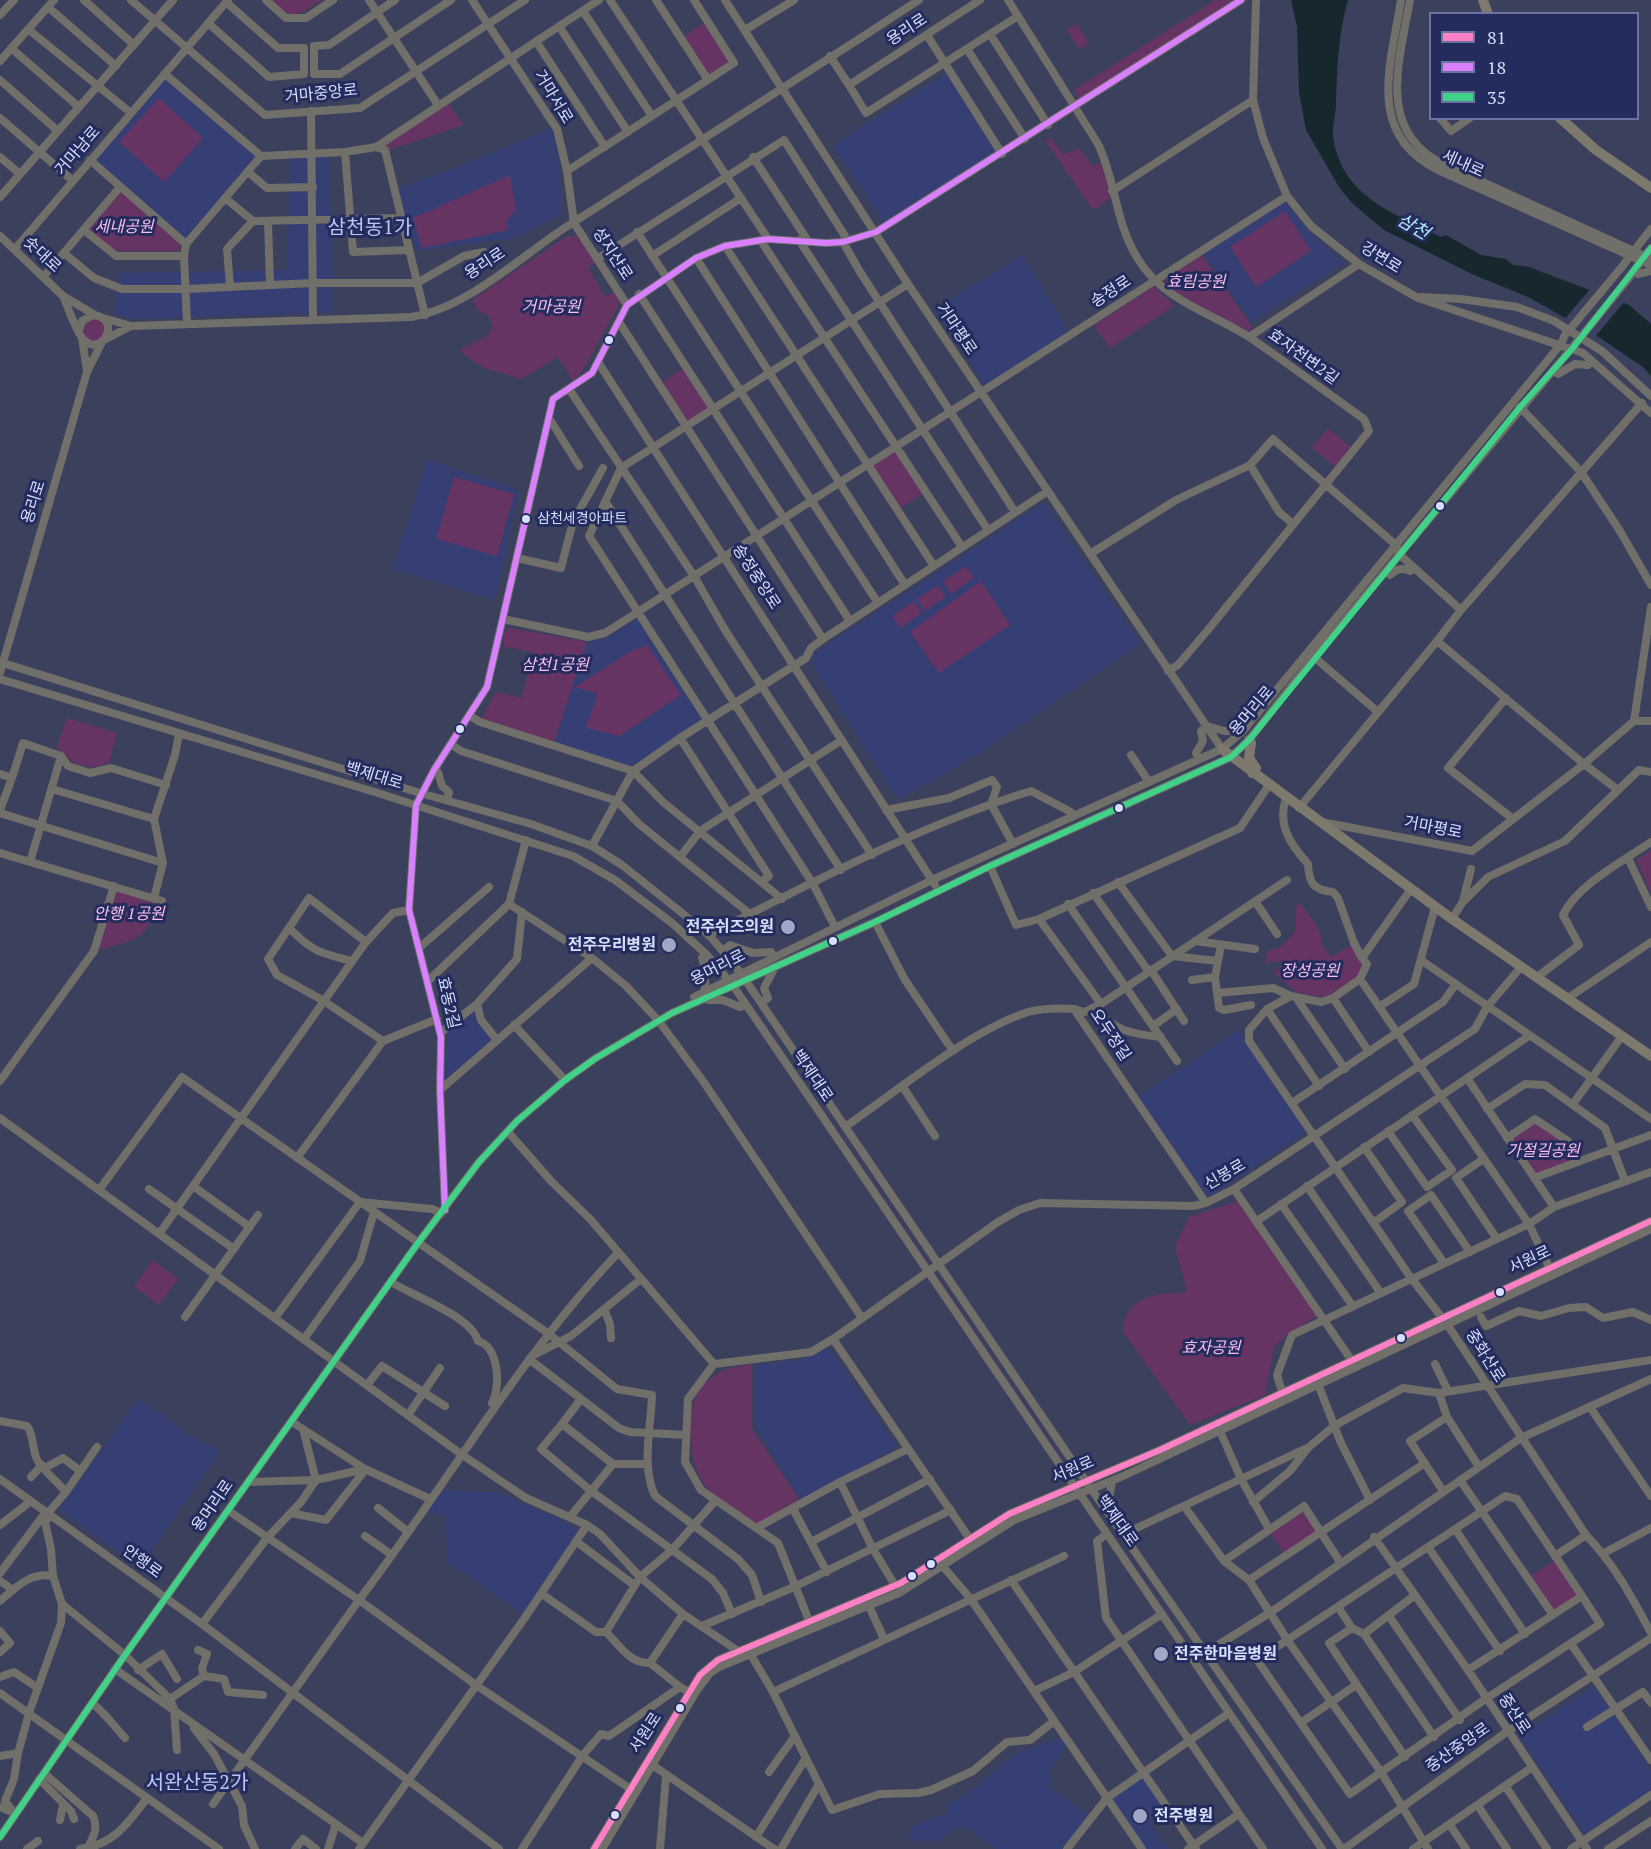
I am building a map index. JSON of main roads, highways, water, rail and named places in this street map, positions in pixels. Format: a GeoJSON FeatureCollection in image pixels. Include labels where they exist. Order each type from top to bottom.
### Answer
{"type":"FeatureCollection","features":[{"type":"Feature","properties":{"kind":"main road"},"geometry":{"type":"LineString","coordinates":[[1562,120],[1596,150],[1651,188]]}},
{"type":"Feature","properties":{"kind":"main road"},"geometry":{"type":"LineString","coordinates":[[1246,736],[1251,743],[1249,758],[1256,768],[1252,773]]}},
{"type":"Feature","properties":{"kind":"main road","name":"거마평로"},"geometry":{"type":"LineString","coordinates":[[1222,748],[1231,758],[1452,919],[1651,1056]]}},
{"type":"Feature","properties":{"kind":"water","name":"삼천"},"geometry":{"type":"Polygon","coordinates":[[[1291,0],[1348,0],[1339,52],[1333,136],[1338,157],[1358,188],[1388,211],[1441,237],[1446,235],[1481,255],[1506,259],[1513,265],[1529,267],[1629,305],[1651,324],[1651,376],[1643,367],[1600,338],[1530,298],[1472,274],[1384,230],[1352,203],[1339,187],[1306,130],[1299,92],[1297,27],[1291,0]]]}},
{"type":"Feature","properties":{"kind":"place","name":"삼천세경아파트"},"geometry":{"type":"Point","coordinates":[526,519]}},
{"type":"Feature","properties":{"kind":"place","name":"전주쉬즈의원"},"geometry":{"type":"Point","coordinates":[788,927]}},
{"type":"Feature","properties":{"kind":"place","name":"전주우리병원"},"geometry":{"type":"Point","coordinates":[669,945]}},
{"type":"Feature","properties":{"kind":"place","name":"전주한마음병원"},"geometry":{"type":"Point","coordinates":[1161,1654]}},
{"type":"Feature","properties":{"kind":"place","name":"전주병원"},"geometry":{"type":"Point","coordinates":[1140,1816]}},
{"type":"Feature","properties":{"kind":"district","name":"삼천동1가"},"geometry":{"type":"Point","coordinates":[370,228]}},
{"type":"Feature","properties":{"kind":"district","name":"서완산동2가"},"geometry":{"type":"Point","coordinates":[197,1783]}},
{"type":"Feature","properties":{"kind":"park label","name":"세내공원"},"geometry":{"type":"Point","coordinates":[124,227]}},
{"type":"Feature","properties":{"kind":"park label","name":"효림공원"},"geometry":{"type":"Point","coordinates":[1196,282]}},
{"type":"Feature","properties":{"kind":"park label","name":"거마공원"},"geometry":{"type":"Point","coordinates":[551,307]}},
{"type":"Feature","properties":{"kind":"park label","name":"삼천1공원"},"geometry":{"type":"Point","coordinates":[555,665]}},
{"type":"Feature","properties":{"kind":"park label","name":"안행 1공원"},"geometry":{"type":"Point","coordinates":[129,914]}},
{"type":"Feature","properties":{"kind":"park label","name":"장성공원"},"geometry":{"type":"Point","coordinates":[1310,971]}},
{"type":"Feature","properties":{"kind":"park label","name":"가절길공원"},"geometry":{"type":"Point","coordinates":[1543,1151]}},
{"type":"Feature","properties":{"kind":"park label","name":"효자공원"},"geometry":{"type":"Point","coordinates":[1211,1348]}}]}
